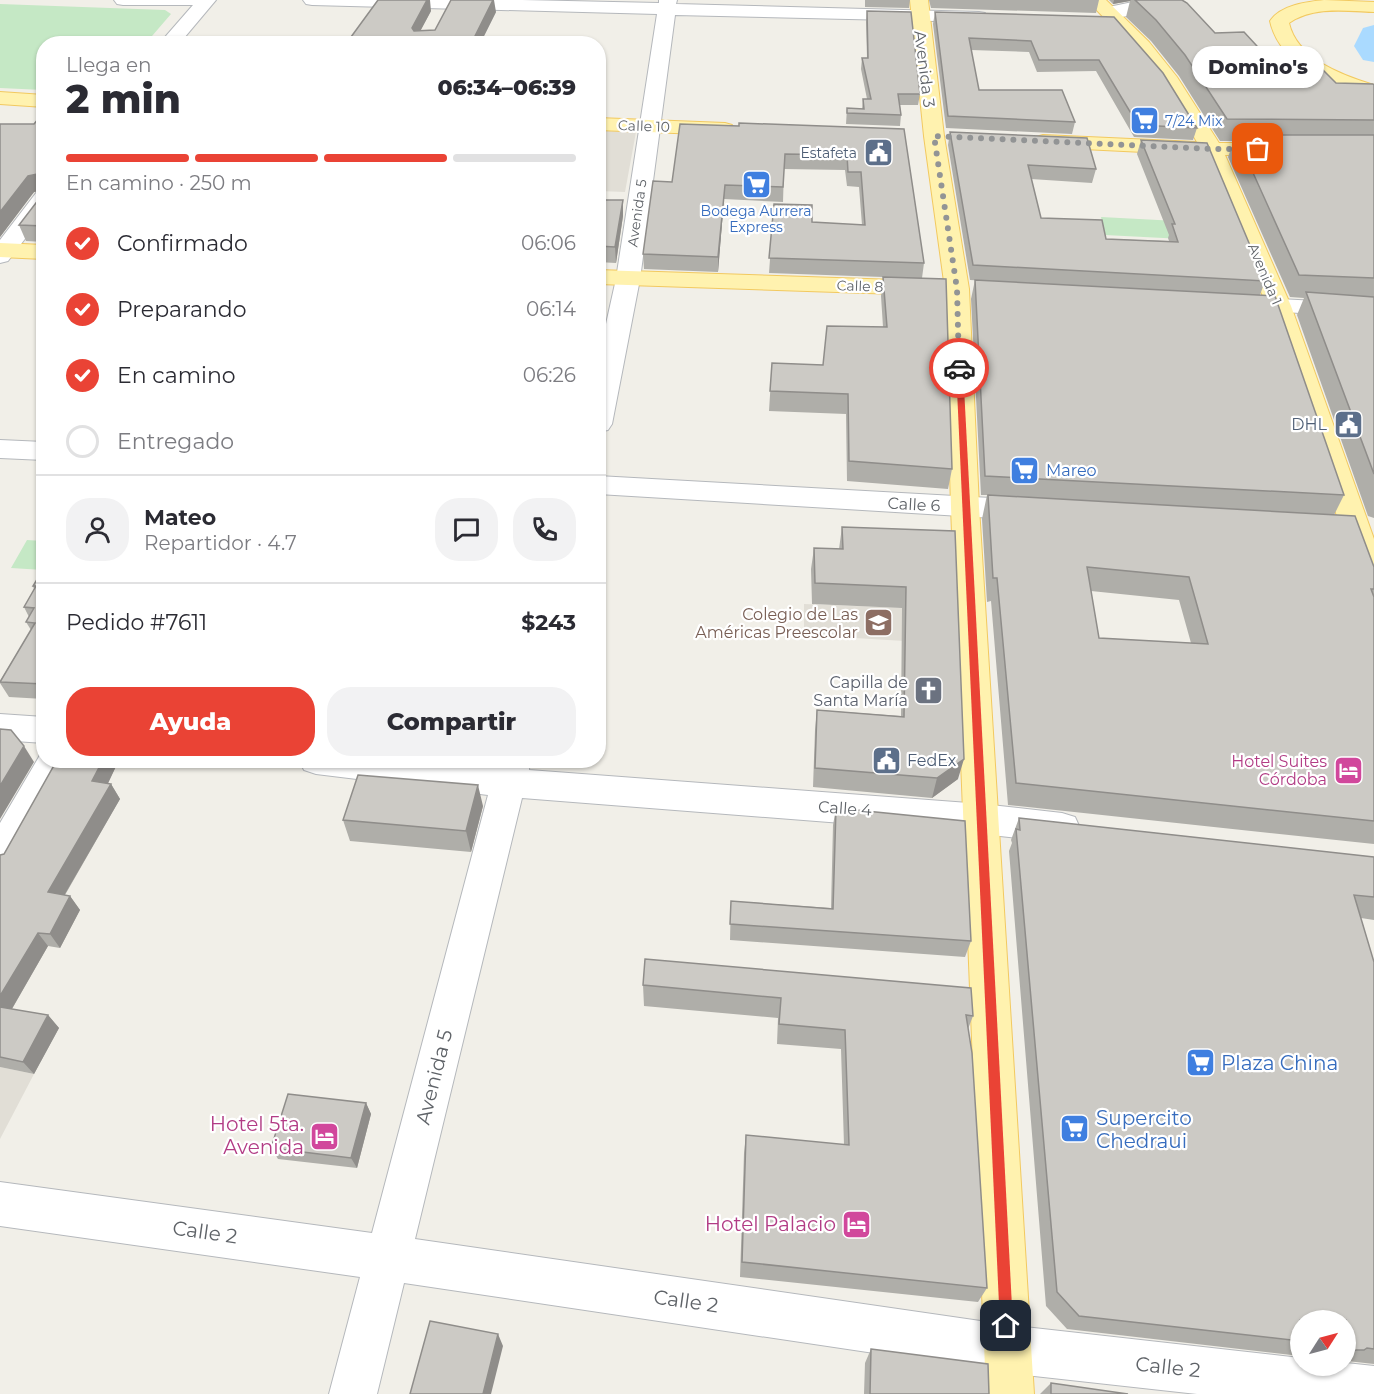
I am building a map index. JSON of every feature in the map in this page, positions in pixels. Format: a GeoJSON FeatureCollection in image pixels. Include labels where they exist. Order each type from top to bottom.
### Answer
{"type":"FeatureCollection","features":[{"type":"Feature","properties":{"kind":"main road"},"geometry":{"type":"LineString","coordinates":[[1374,7],[1339,6],[1293,11],[1279,21],[1279,32],[1285,42],[1313,64],[1341,79],[1374,91]]}},
{"type":"Feature","properties":{"kind":"main road","name":"Avenida 3"},"geometry":{"type":"LineString","coordinates":[[919,8],[934,136],[968,290],[965,507],[1010,1394]]}},
{"type":"Feature","properties":{"kind":"main road","name":"Avenida 1"},"geometry":{"type":"LineString","coordinates":[[1105,13],[1170,81],[1212,149],[1267,305],[1374,582]]}},
{"type":"Feature","properties":{"kind":"main road"},"geometry":{"type":"LineString","coordinates":[[2,100],[36,101]]}},
{"type":"Feature","properties":{"kind":"main road","name":"Calle 10"},"geometry":{"type":"LineString","coordinates":[[606,124],[744,130]]}},
{"type":"Feature","properties":{"kind":"main road"},"geometry":{"type":"LineString","coordinates":[[1026,140],[1212,149],[1293,149]]}},
{"type":"Feature","properties":{"kind":"main road"},"geometry":{"type":"LineString","coordinates":[[1,252],[36,252]]}},
{"type":"Feature","properties":{"kind":"main road","name":"Calle 8"},"geometry":{"type":"LineString","coordinates":[[606,278],[968,290]]}},
{"type":"Feature","properties":{"kind":"street"},"geometry":{"type":"LineString","coordinates":[[123,0],[189,2],[196,0]]}},
{"type":"Feature","properties":{"kind":"street"},"geometry":{"type":"LineString","coordinates":[[175,36],[207,0]]}},
{"type":"Feature","properties":{"kind":"street"},"geometry":{"type":"LineString","coordinates":[[312,0],[919,8],[1001,18]]}},
{"type":"Feature","properties":{"kind":"street"},"geometry":{"type":"LineString","coordinates":[[1105,13],[1130,10],[1160,0]]}},
{"type":"Feature","properties":{"kind":"street"},"geometry":{"type":"LineString","coordinates":[[436,24],[448,2]]}},
{"type":"Feature","properties":{"kind":"street","name":"Avenida 5"},"geometry":{"type":"LineString","coordinates":[[606,385],[628,279],[667,5]]}},
{"type":"Feature","properties":{"kind":"street"},"geometry":{"type":"LineString","coordinates":[[1,252],[36,208]]}},
{"type":"Feature","properties":{"kind":"street"},"geometry":{"type":"LineString","coordinates":[[1267,305],[1374,311]]}},
{"type":"Feature","properties":{"kind":"street"},"geometry":{"type":"LineString","coordinates":[[0,449],[36,451]]}},
{"type":"Feature","properties":{"kind":"street","name":"Calle 6"},"geometry":{"type":"LineString","coordinates":[[606,485],[1059,512]]}},
{"type":"Feature","properties":{"kind":"street"},"geometry":{"type":"LineString","coordinates":[[0,727],[36,729]]}},
{"type":"Feature","properties":{"kind":"street"},"geometry":{"type":"LineString","coordinates":[[0,856],[50,768]]}},
{"type":"Feature","properties":{"kind":"street","name":"Calle 4"},"geometry":{"type":"LineString","coordinates":[[446,768],[511,772],[1089,831]]}},
{"type":"Feature","properties":{"kind":"street","name":"Avenida 5"},"geometry":{"type":"LineString","coordinates":[[353,1394],[511,772]]}},
{"type":"Feature","properties":{"kind":"street","name":"Calle 2"},"geometry":{"type":"LineString","coordinates":[[0,1204],[389,1258],[1008,1349],[1374,1390]]}},
{"type":"Feature","properties":{"kind":"shaded area"},"geometry":{"type":"Polygon","coordinates":[[[606,130],[636,132],[625,192],[606,191],[606,130]]]}},
{"type":"Feature","properties":{"kind":"shaded area","name":"Colegio de Las Américas Preescolar"},"geometry":{"type":"Polygon","coordinates":[[[804,604],[954,610],[955,644],[804,635],[804,604]]]}},
{"type":"Feature","properties":{"kind":"shaded area"},"geometry":{"type":"Polygon","coordinates":[[[0,1067],[34,1074],[0,1139],[0,1067]]]}},
{"type":"Feature","properties":{"kind":"green space"},"geometry":{"type":"Polygon","coordinates":[[[0,4],[165,10],[171,14],[152,36],[36,36],[36,90],[0,88],[0,4]]]}},
{"type":"Feature","properties":{"kind":"green space"},"geometry":{"type":"Polygon","coordinates":[[[1101,217],[1234,224],[1241,242],[1105,235],[1101,217]]]}},
{"type":"Feature","properties":{"kind":"green space"},"geometry":{"type":"Polygon","coordinates":[[[27,540],[36,541],[36,570],[11,568],[27,540]]]}},
{"type":"Feature","properties":{"kind":"building"},"geometry":{"type":"Polygon","coordinates":[[[378,0],[427,0],[412,28],[414,31],[435,30],[451,0],[493,0],[475,36],[352,36],[378,0]]]}},
{"type":"Feature","properties":{"kind":"building"},"geometry":{"type":"Polygon","coordinates":[[[1135,0],[1182,0],[1215,33],[1244,32],[1268,58],[1309,56],[1336,83],[1373,84],[1374,120],[1227,119],[1185,55],[1156,20],[1135,0]]]}},
{"type":"Feature","properties":{"kind":"building"},"geometry":{"type":"Polygon","coordinates":[[[867,11],[911,12],[920,94],[898,94],[901,115],[847,113],[847,108],[864,109],[863,99],[871,99],[862,58],[868,58],[867,11]]]}},
{"type":"Feature","properties":{"kind":"building"},"geometry":{"type":"Polygon","coordinates":[[[935,12],[1114,17],[1163,73],[1197,128],[1138,125],[1099,60],[1039,60],[1031,41],[969,38],[979,90],[1062,90],[1075,122],[948,116],[935,12]]]}},
{"type":"Feature","properties":{"kind":"building"},"geometry":{"type":"Polygon","coordinates":[[[36,122],[36,174],[28,176],[0,212],[0,124],[34,124],[36,122]]]}},
{"type":"Feature","properties":{"kind":"building"},"geometry":{"type":"Polygon","coordinates":[[[739,123],[904,129],[924,263],[769,258],[774,204],[812,205],[812,222],[865,225],[861,172],[848,172],[847,155],[785,154],[783,187],[725,185],[718,257],[643,254],[653,181],[672,182],[680,124],[739,126],[739,123]]]}},
{"type":"Feature","properties":{"kind":"building"},"geometry":{"type":"Polygon","coordinates":[[[950,132],[1087,138],[1096,169],[1028,165],[1041,218],[1102,220],[1106,239],[1178,242],[1172,224],[1175,224],[1141,140],[1207,143],[1265,281],[973,265],[950,132]]]}},
{"type":"Feature","properties":{"kind":"building"},"geometry":{"type":"Polygon","coordinates":[[[1236,135],[1374,135],[1374,278],[1299,275],[1236,135]]]}},
{"type":"Feature","properties":{"kind":"building"},"geometry":{"type":"Polygon","coordinates":[[[606,200],[623,200],[615,247],[606,246],[606,200]]]}},
{"type":"Feature","properties":{"kind":"building"},"geometry":{"type":"Polygon","coordinates":[[[36,203],[36,226],[19,225],[36,203]]]}},
{"type":"Feature","properties":{"kind":"building"},"geometry":{"type":"Polygon","coordinates":[[[883,277],[946,279],[952,469],[849,461],[848,394],[770,391],[772,363],[823,365],[827,326],[887,327],[883,277]]]}},
{"type":"Feature","properties":{"kind":"building"},"geometry":{"type":"Polygon","coordinates":[[[975,280],[1275,296],[1344,495],[985,476],[975,280]]]}},
{"type":"Feature","properties":{"kind":"building"},"geometry":{"type":"Polygon","coordinates":[[[1306,292],[1374,297],[1374,474],[1306,292]]]}},
{"type":"Feature","properties":{"kind":"building"},"geometry":{"type":"Polygon","coordinates":[[[988,495],[1355,516],[1374,567],[1374,589],[1371,589],[1374,597],[1374,821],[1016,783],[997,578],[993,578],[988,495]],[[1087,567],[1099,638],[1208,644],[1189,577],[1087,567]]]}},
{"type":"Feature","properties":{"kind":"building"},"geometry":{"type":"Polygon","coordinates":[[[842,527],[955,531],[964,759],[937,778],[815,768],[817,710],[904,717],[906,587],[815,583],[814,548],[843,549],[842,527]]]}},
{"type":"Feature","properties":{"kind":"building"},"geometry":{"type":"Polygon","coordinates":[[[36,586],[36,684],[0,682],[35,623],[26,622],[34,608],[24,607],[36,586]]]}},
{"type":"Feature","properties":{"kind":"building"},"geometry":{"type":"Polygon","coordinates":[[[0,729],[11,730],[24,746],[0,786],[0,729]]]}},
{"type":"Feature","properties":{"kind":"building"},"geometry":{"type":"Polygon","coordinates":[[[52,768],[99,768],[92,781],[111,784],[48,892],[70,896],[50,934],[38,933],[0,996],[0,855],[4,854],[52,768]]]}},
{"type":"Feature","properties":{"kind":"building"},"geometry":{"type":"Polygon","coordinates":[[[358,775],[478,785],[466,831],[343,820],[358,775]]]}},
{"type":"Feature","properties":{"kind":"building"},"geometry":{"type":"Polygon","coordinates":[[[836,808],[965,821],[971,941],[730,924],[731,901],[833,909],[836,808]]]}},
{"type":"Feature","properties":{"kind":"building"},"geometry":{"type":"Polygon","coordinates":[[[1019,818],[1374,857],[1374,897],[1354,895],[1374,962],[1374,1349],[1356,1350],[1356,1310],[1290,1310],[1290,1340],[1079,1316],[1057,1292],[1016,829],[1020,830],[1019,818]]]}},
{"type":"Feature","properties":{"kind":"building"},"geometry":{"type":"Polygon","coordinates":[[[645,959],[971,988],[973,1016],[966,1015],[972,1053],[987,1288],[742,1262],[746,1135],[849,1145],[845,1030],[779,1024],[781,998],[643,985],[645,959]]]}},
{"type":"Feature","properties":{"kind":"building"},"geometry":{"type":"Polygon","coordinates":[[[0,1007],[48,1015],[23,1062],[0,1057],[0,1007]]]}},
{"type":"Feature","properties":{"kind":"building","name":"Hotel 5ta. Avenida"},"geometry":{"type":"Polygon","coordinates":[[[288,1094],[366,1103],[351,1158],[271,1148],[288,1094]]]}},
{"type":"Feature","properties":{"kind":"building"},"geometry":{"type":"Polygon","coordinates":[[[430,1321],[498,1334],[483,1394],[410,1394],[430,1321]]]}},
{"type":"Feature","properties":{"kind":"building"},"geometry":{"type":"Polygon","coordinates":[[[871,1349],[988,1364],[989,1394],[870,1394],[871,1349]]]}},
{"type":"Feature","properties":{"kind":"building"},"geometry":{"type":"Polygon","coordinates":[[[1051,1383],[1128,1394],[1051,1394],[1051,1383]]]}},
{"type":"Feature","properties":{"kind":"waterway"},"geometry":{"type":"LineString","coordinates":[[1374,34],[1369,46],[1374,53]]}},
{"type":"Feature","properties":{"kind":"way so far"},"geometry":{"type":"LineString","coordinates":[[959,368],[957,289],[934,136],[1212,149],[1258,149]]}},
{"type":"Feature","properties":{"kind":"place","name":"7/24 Mix"},"geometry":{"type":"Point","coordinates":[1144,121]}},
{"type":"Feature","properties":{"kind":"place","name":"Domino's"},"geometry":{"type":"Point","coordinates":[1258,149]}},
{"type":"Feature","properties":{"kind":"place","name":"Estafeta"},"geometry":{"type":"Point","coordinates":[878,153]}},
{"type":"Feature","properties":{"kind":"place","name":"Bodega Aurrera Express"},"geometry":{"type":"Point","coordinates":[756,184]}},
{"type":"Feature","properties":{"kind":"place","name":"DHL"},"geometry":{"type":"Point","coordinates":[1348,424]}},
{"type":"Feature","properties":{"kind":"place","name":"Mareo"},"geometry":{"type":"Point","coordinates":[1025,470]}},
{"type":"Feature","properties":{"kind":"place","name":"Colegio de Las Américas Preescolar"},"geometry":{"type":"Point","coordinates":[879,623]}},
{"type":"Feature","properties":{"kind":"place","name":"Capilla de Santa María"},"geometry":{"type":"Point","coordinates":[929,691]}},
{"type":"Feature","properties":{"kind":"place","name":"FedEx"},"geometry":{"type":"Point","coordinates":[886,760]}},
{"type":"Feature","properties":{"kind":"place","name":"Hotel Suites Córdoba"},"geometry":{"type":"Point","coordinates":[1348,770]}},
{"type":"Feature","properties":{"kind":"place","name":"Plaza China"},"geometry":{"type":"Point","coordinates":[1200,1063]}},
{"type":"Feature","properties":{"kind":"place","name":"Supercito Chedraui"},"geometry":{"type":"Point","coordinates":[1075,1129]}},
{"type":"Feature","properties":{"kind":"place","name":"Hotel 5ta. Avenida"},"geometry":{"type":"Point","coordinates":[325,1136]}},
{"type":"Feature","properties":{"kind":"place","name":"Hotel Palacio"},"geometry":{"type":"Point","coordinates":[857,1224]}},
{"type":"Feature","properties":{"kind":"route"},"geometry":{"type":"LineString","coordinates":[[959,368],[1006,1326]]}}]}
